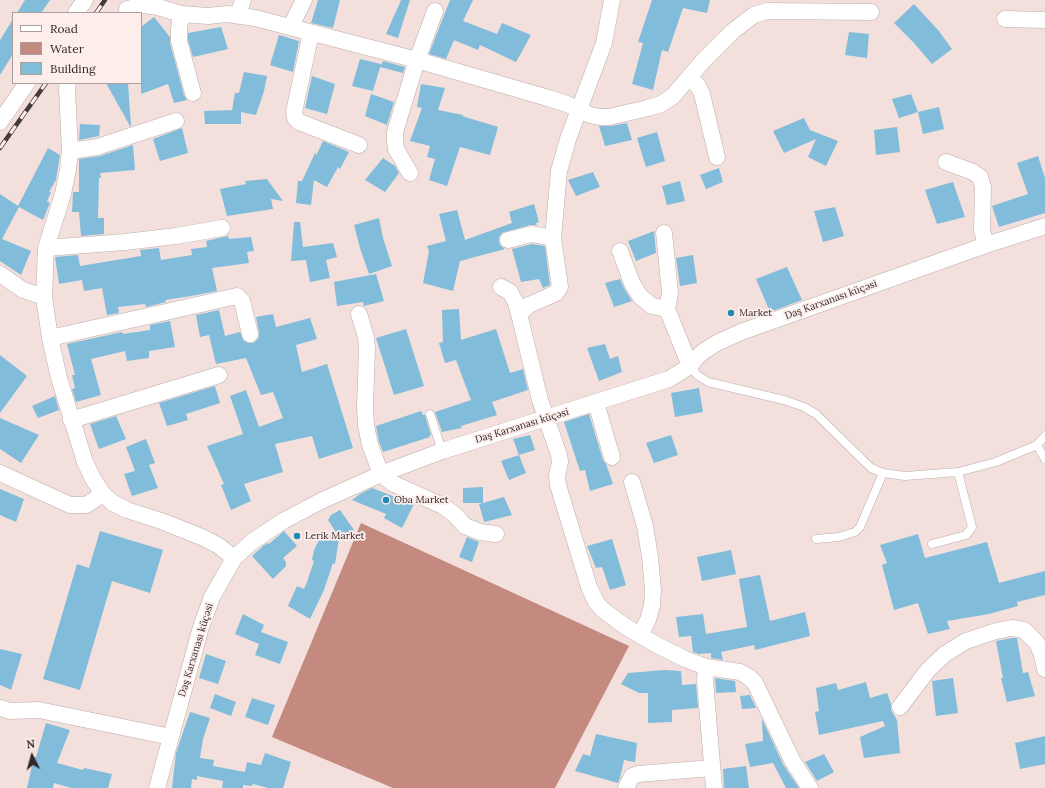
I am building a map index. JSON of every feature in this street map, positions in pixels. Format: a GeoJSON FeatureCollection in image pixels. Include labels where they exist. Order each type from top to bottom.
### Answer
{"type":"FeatureCollection","features":[{"type":"Feature","properties":{"kind":"street"},"geometry":{"type":"LineString","coordinates":[[77,12],[85,0]]}},
{"type":"Feature","properties":{"kind":"street"},"geometry":{"type":"LineString","coordinates":[[291,26],[304,0]]}},
{"type":"Feature","properties":{"kind":"street"},"geometry":{"type":"LineString","coordinates":[[519,314],[529,305],[556,294],[560,287],[553,238],[559,172],[568,139],[604,44],[612,0]]}},
{"type":"Feature","properties":{"kind":"street"},"geometry":{"type":"LineString","coordinates":[[127,7],[144,5],[158,7],[181,14],[241,8],[311,33],[417,60],[548,98],[590,115],[600,117],[609,117],[661,104],[673,96],[733,31],[754,15],[767,11],[871,12]]}},
{"type":"Feature","properties":{"kind":"street"},"geometry":{"type":"LineString","coordinates":[[410,173],[396,149],[395,136],[417,60],[435,10]]}},
{"type":"Feature","properties":{"kind":"street"},"geometry":{"type":"LineString","coordinates":[[181,14],[179,41],[193,92]]}},
{"type":"Feature","properties":{"kind":"street"},"geometry":{"type":"LineString","coordinates":[[1005,20],[1045,20]]}},
{"type":"Feature","properties":{"kind":"street"},"geometry":{"type":"LineString","coordinates":[[311,33],[294,112],[295,118],[299,122],[359,145]]}},
{"type":"Feature","properties":{"kind":"street"},"geometry":{"type":"LineString","coordinates":[[689,77],[698,86],[702,94],[717,157]]}},
{"type":"Feature","properties":{"kind":"street"},"geometry":{"type":"LineString","coordinates":[[0,122],[26,84]]}},
{"type":"Feature","properties":{"kind":"street"},"geometry":{"type":"LineString","coordinates":[[68,84],[70,151],[68,169],[63,194],[46,248],[44,297],[50,338],[71,420],[85,462],[93,479],[113,503],[127,510],[164,522],[204,538],[219,546],[234,558]]}},
{"type":"Feature","properties":{"kind":"street"},"geometry":{"type":"LineString","coordinates":[[70,151],[97,147],[176,121]]}},
{"type":"Feature","properties":{"kind":"street"},"geometry":{"type":"LineString","coordinates":[[946,162],[973,172],[980,177],[983,186],[982,230],[986,245]]}},
{"type":"Feature","properties":{"kind":"street","name":"Daş Karxanası küçəsi"},"geometry":{"type":"LineString","coordinates":[[157,788],[201,627],[212,597],[234,558],[253,541],[283,521],[321,501],[381,474],[442,451],[547,419],[669,379],[690,366],[704,351],[717,343],[742,332],[986,245],[1045,226]]}},
{"type":"Feature","properties":{"kind":"street"},"geometry":{"type":"LineString","coordinates":[[46,248],[125,242],[176,236],[222,228]]}},
{"type":"Feature","properties":{"kind":"street"},"geometry":{"type":"LineString","coordinates":[[664,233],[670,293],[667,309],[690,366]]}},
{"type":"Feature","properties":{"kind":"street"},"geometry":{"type":"LineString","coordinates":[[508,240],[532,234],[553,238]]}},
{"type":"Feature","properties":{"kind":"street"},"geometry":{"type":"LineString","coordinates":[[620,251],[632,284],[640,296],[652,306],[667,309]]}},
{"type":"Feature","properties":{"kind":"street"},"geometry":{"type":"LineString","coordinates":[[0,274],[23,290],[44,297]]}},
{"type":"Feature","properties":{"kind":"street"},"geometry":{"type":"LineString","coordinates":[[501,287],[510,292],[516,303],[540,400],[559,455],[560,462],[557,476],[558,485],[589,587],[596,602],[602,610],[614,619],[669,652],[706,667],[740,672],[749,677],[755,683],[792,760],[810,788]]}},
{"type":"Feature","properties":{"kind":"street"},"geometry":{"type":"LineString","coordinates":[[50,338],[237,296],[242,301],[250,334]]}},
{"type":"Feature","properties":{"kind":"street"},"geometry":{"type":"LineString","coordinates":[[359,314],[366,337],[367,348],[365,407],[366,425],[370,445],[381,474],[392,483],[443,506],[455,515],[465,526],[480,532],[496,534]]}},
{"type":"Feature","properties":{"kind":"street"},"geometry":{"type":"LineString","coordinates":[[71,420],[219,375]]}},
{"type":"Feature","properties":{"kind":"street"},"geometry":{"type":"LineString","coordinates":[[596,403],[612,457]]}},
{"type":"Feature","properties":{"kind":"street"},"geometry":{"type":"LineString","coordinates":[[0,473],[70,505],[86,505],[104,494]]}},
{"type":"Feature","properties":{"kind":"street"},"geometry":{"type":"LineString","coordinates":[[632,482],[645,526],[653,590],[652,605],[648,620],[640,635]]}},
{"type":"Feature","properties":{"kind":"street"},"geometry":{"type":"LineString","coordinates":[[900,707],[928,670],[945,654],[966,641],[996,631],[1012,628],[1024,630],[1041,642],[1045,669]]}},
{"type":"Feature","properties":{"kind":"street"},"geometry":{"type":"LineString","coordinates":[[706,667],[705,681],[714,788]]}},
{"type":"Feature","properties":{"kind":"street"},"geometry":{"type":"LineString","coordinates":[[0,708],[10,711],[39,710],[171,737]]}},
{"type":"Feature","properties":{"kind":"street"},"geometry":{"type":"LineString","coordinates":[[626,788],[632,776],[638,774],[712,768]]}},
{"type":"Feature","properties":{"kind":"lane"},"geometry":{"type":"LineString","coordinates":[[690,366],[697,375],[708,382],[784,400],[804,407],[816,414],[871,468],[883,473],[905,476],[958,472],[996,462],[1037,445],[1045,436]]}},
{"type":"Feature","properties":{"kind":"lane"},"geometry":{"type":"LineString","coordinates":[[430,414],[442,451]]}},
{"type":"Feature","properties":{"kind":"lane"},"geometry":{"type":"LineString","coordinates":[[1037,445],[1045,459]]}},
{"type":"Feature","properties":{"kind":"lane"},"geometry":{"type":"LineString","coordinates":[[932,544],[966,535],[972,527],[958,472]]}},
{"type":"Feature","properties":{"kind":"lane"},"geometry":{"type":"LineString","coordinates":[[816,539],[839,537],[855,532],[860,527],[883,473]]}},
{"type":"Feature","properties":{"kind":"water"},"geometry":{"type":"Polygon","coordinates":[[[361,523],[629,646],[555,788],[393,788],[272,737],[361,523]]]}},
{"type":"Feature","properties":{"kind":"building"},"geometry":{"type":"Polygon","coordinates":[[[25,0],[50,0],[42,12],[18,12],[25,0]]]}},
{"type":"Feature","properties":{"kind":"building"},"geometry":{"type":"Polygon","coordinates":[[[318,0],[340,0],[333,28],[311,23],[318,0]]]}},
{"type":"Feature","properties":{"kind":"building"},"geometry":{"type":"Polygon","coordinates":[[[401,0],[410,0],[398,38],[386,34],[401,0]]]}},
{"type":"Feature","properties":{"kind":"building"},"geometry":{"type":"Polygon","coordinates":[[[450,0],[473,0],[463,21],[497,34],[502,23],[531,35],[516,62],[480,45],[478,50],[454,40],[446,59],[429,54],[450,0]]]}},
{"type":"Feature","properties":{"kind":"building"},"geometry":{"type":"Polygon","coordinates":[[[652,0],[710,0],[707,13],[683,8],[668,52],[662,50],[653,90],[632,84],[643,43],[638,42],[652,0]]]}},
{"type":"Feature","properties":{"kind":"building"},"geometry":{"type":"Polygon","coordinates":[[[914,4],[938,30],[952,49],[932,64],[894,23],[914,4]]]}},
{"type":"Feature","properties":{"kind":"building"},"geometry":{"type":"Polygon","coordinates":[[[154,17],[170,37],[170,43],[184,95],[187,100],[174,103],[168,84],[141,94],[142,26],[154,17]]]}},
{"type":"Feature","properties":{"kind":"building"},"geometry":{"type":"Polygon","coordinates":[[[12,21],[12,56],[0,75],[0,40],[12,21]]]}},
{"type":"Feature","properties":{"kind":"building"},"geometry":{"type":"Polygon","coordinates":[[[221,27],[228,49],[193,57],[188,40],[188,33],[221,27]]]}},
{"type":"Feature","properties":{"kind":"building"},"geometry":{"type":"Polygon","coordinates":[[[849,32],[869,34],[867,58],[845,55],[849,32]]]}},
{"type":"Feature","properties":{"kind":"building"},"geometry":{"type":"Polygon","coordinates":[[[279,35],[299,41],[293,72],[270,65],[279,35]]]}},
{"type":"Feature","properties":{"kind":"building"},"geometry":{"type":"Polygon","coordinates":[[[360,59],[381,64],[373,91],[352,86],[360,59]]]}},
{"type":"Feature","properties":{"kind":"building"},"geometry":{"type":"Polygon","coordinates":[[[383,61],[405,67],[403,73],[380,67],[383,61]]]}},
{"type":"Feature","properties":{"kind":"building"},"geometry":{"type":"Polygon","coordinates":[[[244,72],[267,76],[256,115],[241,112],[241,124],[205,124],[204,111],[235,110],[232,110],[235,93],[239,93],[244,72]]]}},
{"type":"Feature","properties":{"kind":"building"},"geometry":{"type":"Polygon","coordinates":[[[312,76],[335,84],[327,114],[305,108],[312,76]]]}},
{"type":"Feature","properties":{"kind":"building"},"geometry":{"type":"Polygon","coordinates":[[[107,84],[128,84],[130,126],[107,84]]]}},
{"type":"Feature","properties":{"kind":"building"},"geometry":{"type":"Polygon","coordinates":[[[421,84],[445,88],[438,110],[463,115],[462,116],[498,127],[490,155],[460,147],[447,186],[429,180],[435,159],[427,157],[430,146],[410,141],[422,108],[417,107],[421,84]]]}},
{"type":"Feature","properties":{"kind":"building"},"geometry":{"type":"Polygon","coordinates":[[[371,94],[394,102],[387,125],[365,116],[371,94]]]}},
{"type":"Feature","properties":{"kind":"building"},"geometry":{"type":"Polygon","coordinates":[[[911,94],[918,112],[899,118],[892,99],[911,94]]]}},
{"type":"Feature","properties":{"kind":"building"},"geometry":{"type":"Polygon","coordinates":[[[939,107],[944,129],[923,134],[918,112],[939,107]]]}},
{"type":"Feature","properties":{"kind":"building"},"geometry":{"type":"Polygon","coordinates":[[[804,118],[810,130],[838,141],[826,166],[808,157],[816,139],[784,153],[773,131],[804,118]]]}},
{"type":"Feature","properties":{"kind":"building"},"geometry":{"type":"Polygon","coordinates":[[[627,123],[632,140],[605,146],[599,126],[611,126],[627,123]]]}},
{"type":"Feature","properties":{"kind":"building"},"geometry":{"type":"Polygon","coordinates":[[[80,124],[100,125],[99,136],[79,140],[80,124]]]}},
{"type":"Feature","properties":{"kind":"building"},"geometry":{"type":"Polygon","coordinates":[[[897,127],[900,152],[876,155],[874,130],[897,127]]]}},
{"type":"Feature","properties":{"kind":"building"},"geometry":{"type":"Polygon","coordinates":[[[182,128],[188,153],[160,161],[153,139],[182,128]]]}},
{"type":"Feature","properties":{"kind":"building"},"geometry":{"type":"Polygon","coordinates":[[[657,132],[665,161],[646,167],[637,138],[657,132]]]}},
{"type":"Feature","properties":{"kind":"building"},"geometry":{"type":"Polygon","coordinates":[[[323,141],[349,152],[340,169],[338,167],[327,187],[314,180],[311,205],[296,203],[298,181],[302,181],[315,153],[316,156],[323,141]]]}},
{"type":"Feature","properties":{"kind":"building"},"geometry":{"type":"Polygon","coordinates":[[[133,145],[135,170],[100,173],[101,178],[99,178],[98,218],[104,218],[104,234],[81,236],[79,212],[72,212],[73,192],[79,192],[79,159],[100,156],[133,145]]]}},
{"type":"Feature","properties":{"kind":"building"},"geometry":{"type":"Polygon","coordinates":[[[48,148],[60,155],[56,180],[49,192],[51,192],[47,201],[50,203],[43,220],[19,207],[2,239],[31,251],[21,275],[0,261],[0,194],[18,206],[48,148]]]}},
{"type":"Feature","properties":{"kind":"building"},"geometry":{"type":"Polygon","coordinates":[[[1038,156],[1045,178],[1045,213],[999,227],[992,206],[1028,194],[1017,163],[1038,156]]]}},
{"type":"Feature","properties":{"kind":"building"},"geometry":{"type":"Polygon","coordinates":[[[383,158],[395,166],[399,173],[385,192],[365,180],[383,158]]]}},
{"type":"Feature","properties":{"kind":"building"},"geometry":{"type":"Polygon","coordinates":[[[719,168],[723,182],[706,189],[700,175],[719,168]]]}},
{"type":"Feature","properties":{"kind":"building"},"geometry":{"type":"Polygon","coordinates":[[[593,172],[600,187],[576,196],[568,180],[593,172]]]}},
{"type":"Feature","properties":{"kind":"building"},"geometry":{"type":"Polygon","coordinates":[[[267,179],[283,201],[271,199],[273,209],[227,216],[220,189],[246,184],[245,181],[267,179]]]}},
{"type":"Feature","properties":{"kind":"building"},"geometry":{"type":"Polygon","coordinates":[[[680,181],[685,201],[667,205],[662,186],[680,181]]]}},
{"type":"Feature","properties":{"kind":"building"},"geometry":{"type":"Polygon","coordinates":[[[953,182],[965,217],[937,224],[925,190],[953,182]]]}},
{"type":"Feature","properties":{"kind":"building"},"geometry":{"type":"Polygon","coordinates":[[[534,204],[539,222],[536,223],[537,225],[530,225],[502,233],[499,237],[499,242],[505,249],[460,261],[453,291],[423,283],[429,251],[427,246],[446,241],[439,214],[457,210],[465,240],[512,223],[509,212],[534,204]]]}},
{"type":"Feature","properties":{"kind":"building"},"geometry":{"type":"Polygon","coordinates":[[[835,207],[844,236],[823,242],[814,211],[835,207]]]}},
{"type":"Feature","properties":{"kind":"building"},"geometry":{"type":"Polygon","coordinates":[[[379,218],[383,238],[392,266],[369,274],[354,225],[379,218]]]}},
{"type":"Feature","properties":{"kind":"building"},"geometry":{"type":"Polygon","coordinates":[[[294,222],[300,222],[303,247],[333,243],[337,257],[326,260],[330,278],[310,282],[306,260],[291,261],[294,222]]]}},
{"type":"Feature","properties":{"kind":"building"},"geometry":{"type":"Polygon","coordinates":[[[654,231],[656,253],[636,261],[628,241],[654,231]]]}},
{"type":"Feature","properties":{"kind":"building"},"geometry":{"type":"Polygon","coordinates":[[[228,236],[229,239],[251,237],[254,251],[247,252],[249,263],[212,268],[217,291],[165,300],[166,302],[146,307],[145,304],[118,307],[119,313],[107,315],[102,288],[84,291],[82,280],[59,284],[55,257],[78,255],[80,266],[141,256],[140,250],[159,248],[161,260],[192,255],[191,249],[207,247],[206,241],[228,236]]]}},
{"type":"Feature","properties":{"kind":"building"},"geometry":{"type":"Polygon","coordinates":[[[532,244],[545,246],[550,285],[543,288],[539,279],[521,282],[512,249],[532,244]]]}},
{"type":"Feature","properties":{"kind":"building"},"geometry":{"type":"Polygon","coordinates":[[[693,255],[697,283],[680,286],[676,258],[693,255]]]}},
{"type":"Feature","properties":{"kind":"building"},"geometry":{"type":"Polygon","coordinates":[[[787,267],[802,300],[770,312],[756,279],[787,267]]]}},
{"type":"Feature","properties":{"kind":"building"},"geometry":{"type":"Polygon","coordinates":[[[376,274],[384,301],[364,306],[363,302],[337,306],[334,282],[376,274]]]}},
{"type":"Feature","properties":{"kind":"building"},"geometry":{"type":"Polygon","coordinates":[[[620,279],[632,301],[614,307],[605,283],[620,279]]]}},
{"type":"Feature","properties":{"kind":"building"},"geometry":{"type":"Polygon","coordinates":[[[459,309],[461,340],[496,329],[510,373],[523,369],[528,390],[492,402],[497,415],[461,426],[462,428],[442,432],[435,412],[471,400],[456,360],[445,363],[439,343],[443,342],[442,310],[459,309]]]}},
{"type":"Feature","properties":{"kind":"building"},"geometry":{"type":"Polygon","coordinates":[[[219,310],[225,336],[240,332],[243,340],[248,343],[253,343],[259,337],[256,317],[273,314],[276,327],[310,318],[317,339],[296,345],[302,372],[327,364],[353,448],[319,459],[312,436],[275,444],[283,472],[244,484],[251,501],[231,510],[221,485],[224,484],[207,446],[243,434],[230,396],[246,390],[259,427],[283,418],[273,392],[261,395],[246,358],[216,364],[209,335],[200,337],[196,315],[219,310]]]}},
{"type":"Feature","properties":{"kind":"building"},"geometry":{"type":"Polygon","coordinates":[[[170,321],[175,347],[149,351],[149,358],[127,361],[125,351],[91,359],[101,395],[76,402],[72,389],[75,388],[72,375],[75,375],[67,344],[122,332],[123,334],[150,330],[150,325],[170,321]]]}},
{"type":"Feature","properties":{"kind":"building"},"geometry":{"type":"Polygon","coordinates":[[[406,329],[424,386],[394,395],[376,338],[406,329]]]}},
{"type":"Feature","properties":{"kind":"building"},"geometry":{"type":"Polygon","coordinates":[[[605,344],[610,359],[618,356],[622,372],[599,381],[587,348],[605,344]]]}},
{"type":"Feature","properties":{"kind":"building"},"geometry":{"type":"Polygon","coordinates":[[[0,355],[27,376],[0,413],[0,355]]]}},
{"type":"Feature","properties":{"kind":"building"},"geometry":{"type":"Polygon","coordinates":[[[215,386],[220,403],[186,414],[188,420],[167,426],[159,403],[215,386]]]}},
{"type":"Feature","properties":{"kind":"building"},"geometry":{"type":"Polygon","coordinates":[[[699,388],[703,412],[675,417],[671,393],[699,388]]]}},
{"type":"Feature","properties":{"kind":"building"},"geometry":{"type":"Polygon","coordinates":[[[55,396],[59,410],[38,418],[32,406],[55,396]]]}},
{"type":"Feature","properties":{"kind":"building"},"geometry":{"type":"Polygon","coordinates":[[[421,411],[423,415],[425,415],[431,435],[429,436],[430,437],[383,452],[379,442],[376,426],[421,411]]]}},
{"type":"Feature","properties":{"kind":"building"},"geometry":{"type":"Polygon","coordinates":[[[589,414],[603,460],[606,464],[613,484],[590,491],[585,470],[580,471],[564,422],[589,414]]]}},
{"type":"Feature","properties":{"kind":"building"},"geometry":{"type":"Polygon","coordinates":[[[116,416],[126,439],[99,449],[90,424],[116,416]]]}},
{"type":"Feature","properties":{"kind":"building"},"geometry":{"type":"Polygon","coordinates":[[[0,418],[39,435],[21,463],[0,449],[0,418]]]}},
{"type":"Feature","properties":{"kind":"building"},"geometry":{"type":"Polygon","coordinates":[[[530,435],[535,450],[519,455],[513,439],[530,435]]]}},
{"type":"Feature","properties":{"kind":"building"},"geometry":{"type":"Polygon","coordinates":[[[671,435],[678,455],[654,463],[646,443],[671,435]]]}},
{"type":"Feature","properties":{"kind":"building"},"geometry":{"type":"Polygon","coordinates":[[[146,439],[155,463],[149,465],[158,488],[132,496],[124,474],[135,471],[126,447],[146,439]]]}},
{"type":"Feature","properties":{"kind":"building"},"geometry":{"type":"Polygon","coordinates":[[[519,455],[526,473],[509,480],[501,461],[519,455]]]}},
{"type":"Feature","properties":{"kind":"building"},"geometry":{"type":"Polygon","coordinates":[[[483,487],[483,503],[463,503],[463,488],[483,487]]]}},
{"type":"Feature","properties":{"kind":"building"},"geometry":{"type":"Polygon","coordinates":[[[372,488],[395,497],[396,495],[414,504],[402,528],[384,518],[386,514],[352,500],[372,488]]]}},
{"type":"Feature","properties":{"kind":"building"},"geometry":{"type":"Polygon","coordinates":[[[0,489],[24,499],[16,522],[0,515],[0,489]]]}},
{"type":"Feature","properties":{"kind":"building"},"geometry":{"type":"Polygon","coordinates":[[[504,497],[512,515],[484,522],[479,504],[504,497]]]}},
{"type":"Feature","properties":{"kind":"building"},"geometry":{"type":"Polygon","coordinates":[[[340,510],[354,530],[341,540],[328,520],[331,515],[340,510]]]}},
{"type":"Feature","properties":{"kind":"building"},"geometry":{"type":"Polygon","coordinates":[[[100,531],[163,550],[150,593],[112,581],[80,690],[43,679],[77,564],[89,568],[100,531]]]}},
{"type":"Feature","properties":{"kind":"building"},"geometry":{"type":"Polygon","coordinates":[[[284,531],[297,546],[283,558],[286,562],[286,566],[273,579],[252,556],[264,545],[269,544],[284,531]]]}},
{"type":"Feature","properties":{"kind":"building"},"geometry":{"type":"Polygon","coordinates":[[[918,534],[925,558],[987,542],[999,583],[1045,571],[1045,595],[1017,602],[1018,606],[989,614],[947,621],[950,629],[928,634],[918,603],[894,610],[882,565],[887,563],[880,545],[918,534]]]}},
{"type":"Feature","properties":{"kind":"building"},"geometry":{"type":"Polygon","coordinates":[[[321,536],[339,538],[335,564],[333,563],[324,590],[310,619],[288,606],[297,586],[304,589],[306,585],[314,561],[312,560],[314,550],[321,536]]]}},
{"type":"Feature","properties":{"kind":"building"},"geometry":{"type":"Polygon","coordinates":[[[467,537],[479,542],[472,562],[459,557],[467,537]]]}},
{"type":"Feature","properties":{"kind":"building"},"geometry":{"type":"Polygon","coordinates":[[[612,539],[626,585],[610,590],[602,567],[596,568],[587,546],[612,539]]]}},
{"type":"Feature","properties":{"kind":"building"},"geometry":{"type":"Polygon","coordinates":[[[731,550],[736,574],[702,581],[697,557],[731,550]]]}},
{"type":"Feature","properties":{"kind":"building"},"geometry":{"type":"Polygon","coordinates":[[[760,575],[770,621],[805,612],[810,636],[755,650],[754,645],[721,652],[723,660],[711,658],[711,653],[699,654],[693,652],[691,636],[679,637],[676,617],[703,614],[706,634],[747,627],[739,579],[760,575]]]}},
{"type":"Feature","properties":{"kind":"building"},"geometry":{"type":"Polygon","coordinates":[[[243,614],[264,625],[261,632],[288,642],[280,664],[255,655],[259,644],[235,634],[243,614]]]}},
{"type":"Feature","properties":{"kind":"building"},"geometry":{"type":"Polygon","coordinates":[[[1017,638],[1023,673],[1028,672],[1035,696],[1007,702],[1001,678],[1003,678],[996,641],[1017,638]]]}},
{"type":"Feature","properties":{"kind":"building"},"geometry":{"type":"Polygon","coordinates":[[[0,649],[22,654],[11,690],[0,685],[0,649]]]}},
{"type":"Feature","properties":{"kind":"building"},"geometry":{"type":"Polygon","coordinates":[[[206,654],[226,661],[218,684],[199,678],[206,654]]]}},
{"type":"Feature","properties":{"kind":"building"},"geometry":{"type":"Polygon","coordinates":[[[665,670],[681,671],[682,685],[696,684],[698,708],[672,710],[672,722],[648,723],[648,693],[639,693],[621,684],[628,673],[665,670]]]}},
{"type":"Feature","properties":{"kind":"building"},"geometry":{"type":"Polygon","coordinates":[[[715,678],[735,681],[736,692],[716,693],[715,678]]]}},
{"type":"Feature","properties":{"kind":"building"},"geometry":{"type":"Polygon","coordinates":[[[953,678],[958,713],[936,716],[932,681],[953,678]]]}},
{"type":"Feature","properties":{"kind":"building"},"geometry":{"type":"Polygon","coordinates":[[[866,682],[870,698],[887,693],[891,704],[891,710],[897,720],[900,753],[864,758],[860,737],[885,726],[883,721],[819,735],[815,712],[819,711],[816,688],[836,683],[838,690],[866,682]]]}},
{"type":"Feature","properties":{"kind":"building"},"geometry":{"type":"Polygon","coordinates":[[[215,694],[236,702],[231,716],[210,708],[215,694]]]}},
{"type":"Feature","properties":{"kind":"building"},"geometry":{"type":"Polygon","coordinates":[[[750,695],[756,708],[742,709],[740,696],[750,695]]]}},
{"type":"Feature","properties":{"kind":"building"},"geometry":{"type":"Polygon","coordinates":[[[252,698],[275,705],[268,725],[245,717],[252,698]]]}},
{"type":"Feature","properties":{"kind":"building"},"geometry":{"type":"Polygon","coordinates":[[[190,712],[210,718],[203,739],[200,758],[214,760],[213,766],[245,772],[247,762],[261,765],[265,753],[291,762],[283,788],[268,788],[253,784],[252,786],[243,785],[243,788],[222,788],[223,781],[197,776],[197,780],[192,779],[191,788],[172,788],[176,753],[190,712]]]}},
{"type":"Feature","properties":{"kind":"building"},"geometry":{"type":"Polygon","coordinates":[[[762,719],[783,764],[799,788],[786,788],[773,763],[750,767],[745,744],[763,741],[762,719]]]}},
{"type":"Feature","properties":{"kind":"building"},"geometry":{"type":"Polygon","coordinates":[[[46,723],[70,730],[57,763],[83,770],[84,768],[112,774],[108,788],[71,788],[54,783],[53,788],[27,788],[34,757],[36,757],[46,723]]]}},
{"type":"Feature","properties":{"kind":"building"},"geometry":{"type":"Polygon","coordinates":[[[596,734],[637,743],[635,762],[624,760],[618,783],[575,771],[583,754],[590,756],[596,734]]]}},
{"type":"Feature","properties":{"kind":"building"},"geometry":{"type":"Polygon","coordinates":[[[1045,736],[1045,764],[1020,769],[1015,743],[1045,736]]]}},
{"type":"Feature","properties":{"kind":"building"},"geometry":{"type":"Polygon","coordinates":[[[824,754],[834,772],[817,781],[805,762],[824,754]]]}},
{"type":"Feature","properties":{"kind":"building"},"geometry":{"type":"Polygon","coordinates":[[[746,766],[749,788],[724,788],[723,769],[746,766]]]}},
{"type":"Feature","properties":{"kind":"railway"},"geometry":{"type":"LineString","coordinates":[[97,12],[105,0]]}},
{"type":"Feature","properties":{"kind":"railway"},"geometry":{"type":"LineString","coordinates":[[0,148],[45,84]]}},
{"type":"Feature","properties":{"kind":"place","name":"Market"},"geometry":{"type":"Point","coordinates":[731,313]}},
{"type":"Feature","properties":{"kind":"place","name":"Oba Market"},"geometry":{"type":"Point","coordinates":[386,500]}},
{"type":"Feature","properties":{"kind":"place","name":"Lerik Market"},"geometry":{"type":"Point","coordinates":[297,536]}}]}
